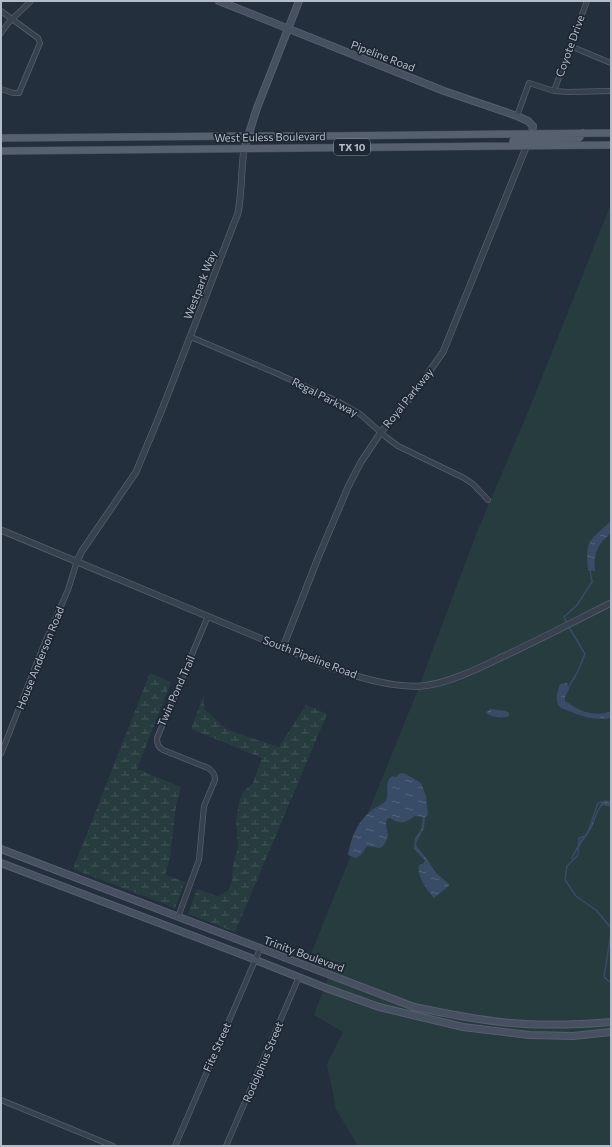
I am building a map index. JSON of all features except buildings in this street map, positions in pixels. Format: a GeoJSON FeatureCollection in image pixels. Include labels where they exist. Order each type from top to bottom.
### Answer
{"type":"FeatureCollection","features":[{"type":"Feature","properties":{"kind":"main road","name":"Pipeline Road"},"geometry":{"type":"LineString","coordinates":[[219,1],[444,91],[517,116],[528,121],[534,126],[532,133]]}},
{"type":"Feature","properties":{"kind":"main road","name":"Westpark Way"},"geometry":{"type":"LineString","coordinates":[[244,149],[257,108],[299,1]]}},
{"type":"Feature","properties":{"kind":"main road","name":"West Euless Boulevard"},"geometry":{"type":"LineString","coordinates":[[1,138],[611,132]]}},
{"type":"Feature","properties":{"kind":"main road"},"geometry":{"type":"LineString","coordinates":[[461,146],[468,142],[524,140],[532,133]]}},
{"type":"Feature","properties":{"kind":"main road"},"geometry":{"type":"LineString","coordinates":[[527,145],[537,139],[579,138],[583,133]]}},
{"type":"Feature","properties":{"kind":"main road"},"geometry":{"type":"LineString","coordinates":[[388,146],[391,135]]}},
{"type":"Feature","properties":{"kind":"main road"},"geometry":{"type":"LineString","coordinates":[[51,138],[52,151]]}},
{"type":"Feature","properties":{"kind":"main road","name":"West Euless Boulevard"},"geometry":{"type":"LineString","coordinates":[[1,151],[611,144]]}},
{"type":"Feature","properties":{"kind":"main road","name":"Trinity Boulevard"},"geometry":{"type":"LineString","coordinates":[[1,849],[414,1007],[502,1022],[546,1025],[611,1022]]}},
{"type":"Feature","properties":{"kind":"main road","name":"Trinity Boulevard"},"geometry":{"type":"LineString","coordinates":[[1,863],[379,1007],[470,1028],[529,1035],[573,1036],[611,1032]]}},
{"type":"Feature","properties":{"kind":"street"},"geometry":{"type":"LineString","coordinates":[[1,33],[12,19],[31,1]]}},
{"type":"Feature","properties":{"kind":"street","name":"Coyote Drive"},"geometry":{"type":"LineString","coordinates":[[554,91],[588,1]]}},
{"type":"Feature","properties":{"kind":"street"},"geometry":{"type":"LineString","coordinates":[[1,11],[38,38],[40,43],[19,93],[13,93],[1,89]]}},
{"type":"Feature","properties":{"kind":"street"},"geometry":{"type":"LineString","coordinates":[[570,46],[611,63]]}},
{"type":"Feature","properties":{"kind":"street"},"geometry":{"type":"LineString","coordinates":[[517,116],[529,83],[554,91],[611,91]]}},
{"type":"Feature","properties":{"kind":"street","name":"Royal Parkway"},"geometry":{"type":"LineString","coordinates":[[282,647],[318,558],[360,462],[381,432],[415,392],[443,352],[527,145]]}},
{"type":"Feature","properties":{"kind":"street","name":"Westpark Way"},"geometry":{"type":"LineString","coordinates":[[77,561],[82,551],[136,472],[161,412],[238,213],[242,185],[244,149]]}},
{"type":"Feature","properties":{"kind":"street","name":"Regal Parkway"},"geometry":{"type":"LineString","coordinates":[[191,337],[342,403],[360,414],[398,446],[464,478],[473,484],[488,500]]}},
{"type":"Feature","properties":{"kind":"street","name":"South Pipeline Road"},"geometry":{"type":"LineString","coordinates":[[1,530],[348,674],[400,685],[416,686],[438,683],[479,668],[611,603]]}},
{"type":"Feature","properties":{"kind":"street","name":"House Anderson Road"},"geometry":{"type":"LineString","coordinates":[[1,754],[43,647],[68,590],[77,561]]}},
{"type":"Feature","properties":{"kind":"street","name":"Twin Pond Trail"},"geometry":{"type":"LineString","coordinates":[[178,917],[199,860],[203,812],[215,780],[215,776],[213,771],[208,768],[163,750],[159,747],[157,738],[208,616]]}},
{"type":"Feature","properties":{"kind":"street","name":"Fite Street"},"geometry":{"type":"LineString","coordinates":[[175,1146],[260,949]]}},
{"type":"Feature","properties":{"kind":"street","name":"Rodolphus Street"},"geometry":{"type":"LineString","coordinates":[[226,1146],[299,977]]}},
{"type":"Feature","properties":{"kind":"street"},"geometry":{"type":"LineString","coordinates":[[1,1100],[113,1146]]}},
{"type":"Feature","properties":{"kind":"green space"},"geometry":{"type":"Polygon","coordinates":[[[611,204],[611,1146],[358,1146],[336,1109],[327,1064],[343,1032],[314,1015],[331,970],[308,961],[417,692],[477,532],[530,407],[611,204]]]}},
{"type":"Feature","properties":{"kind":"green space"},"geometry":{"type":"Polygon","coordinates":[[[150,673],[171,682],[137,769],[181,787],[176,805],[170,858],[165,875],[185,882],[175,908],[73,869],[150,673]]]}},
{"type":"Feature","properties":{"kind":"green space"},"geometry":{"type":"Polygon","coordinates":[[[204,694],[204,709],[228,730],[279,747],[306,705],[327,714],[235,932],[188,914],[197,889],[217,896],[228,891],[232,881],[233,865],[238,847],[236,820],[239,802],[243,792],[253,783],[262,758],[191,729],[204,694]]]}},
{"type":"Feature","properties":{"kind":"water"},"geometry":{"type":"Polygon","coordinates":[[[611,521],[611,533],[597,549],[595,571],[588,570],[587,552],[590,542],[593,537],[611,521]]]}},
{"type":"Feature","properties":{"kind":"water"},"geometry":{"type":"Polygon","coordinates":[[[567,683],[569,689],[565,697],[565,701],[576,708],[592,714],[611,711],[611,718],[591,718],[561,708],[557,703],[557,694],[560,684],[567,683]]]}},
{"type":"Feature","properties":{"kind":"water"},"geometry":{"type":"Polygon","coordinates":[[[490,709],[506,711],[509,713],[509,716],[491,716],[486,713],[490,709]]]}},
{"type":"Feature","properties":{"kind":"water"},"geometry":{"type":"Polygon","coordinates":[[[401,773],[406,774],[421,783],[426,796],[428,815],[425,817],[424,828],[416,843],[417,847],[436,873],[450,885],[434,898],[425,887],[419,874],[419,865],[424,863],[425,860],[414,849],[415,838],[421,830],[423,817],[415,816],[402,822],[397,822],[390,818],[387,819],[386,826],[388,835],[382,847],[367,846],[361,855],[356,858],[348,855],[351,842],[358,825],[366,815],[385,802],[389,779],[392,776],[396,777],[401,773]]]}},
{"type":"Feature","properties":{"kind":"water"},"geometry":{"type":"Polygon","coordinates":[[[602,802],[611,802],[611,807],[603,805],[597,814],[590,831],[572,859],[571,858],[580,841],[590,828],[602,802]]]}},
{"type":"Feature","properties":{"kind":"waterway"},"geometry":{"type":"LineString","coordinates":[[567,623],[564,617],[577,605],[592,582],[590,570]]}},
{"type":"Feature","properties":{"kind":"waterway"},"geometry":{"type":"LineString","coordinates":[[568,688],[577,673],[585,654],[569,627]]}},
{"type":"Feature","properties":{"kind":"waterway"},"geometry":{"type":"LineString","coordinates":[[587,713],[595,715]]}},
{"type":"Feature","properties":{"kind":"waterway"},"geometry":{"type":"LineString","coordinates":[[588,832],[598,803],[606,801],[611,802]]}},
{"type":"Feature","properties":{"kind":"waterway"},"geometry":{"type":"LineString","coordinates":[[585,836],[579,838],[578,855],[567,866],[565,880],[576,896],[597,911],[611,928]]}},
{"type":"Feature","properties":{"kind":"waterway"},"geometry":{"type":"LineString","coordinates":[[611,933],[604,977],[611,983]]}}]}
